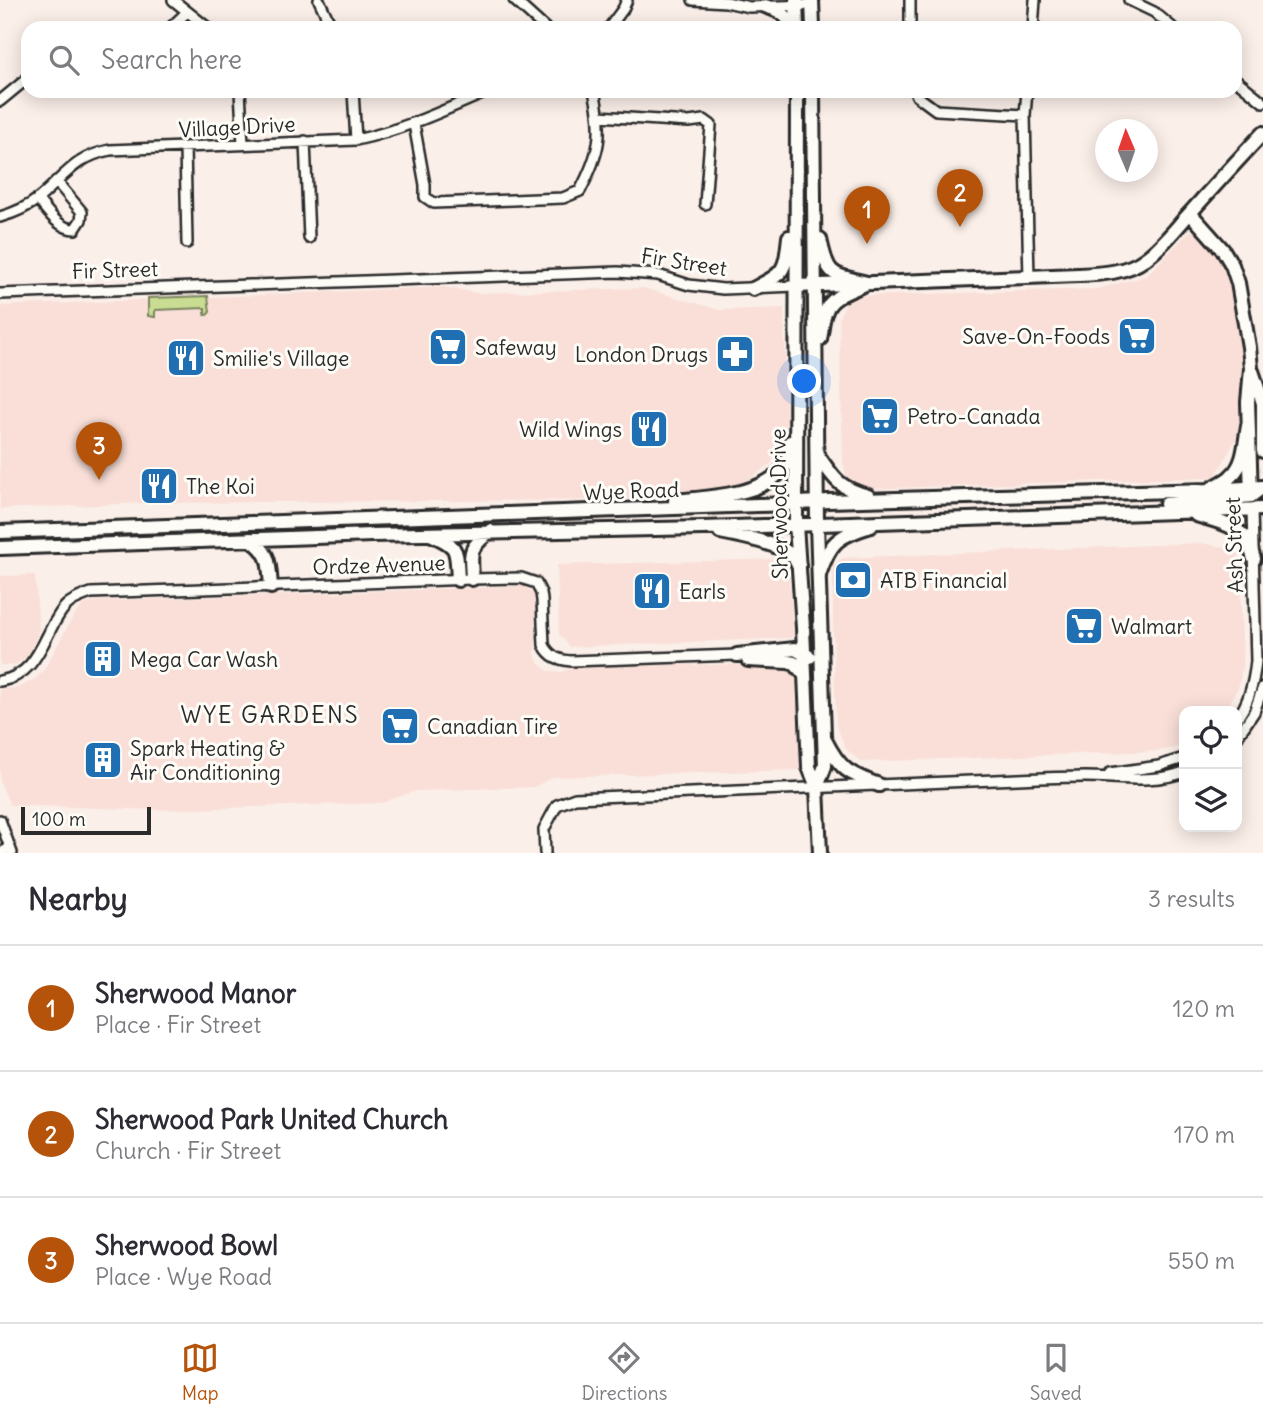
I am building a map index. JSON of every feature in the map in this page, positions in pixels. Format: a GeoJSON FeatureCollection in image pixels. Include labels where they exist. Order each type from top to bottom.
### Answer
{"type":"FeatureCollection","features":[{"type":"Feature","properties":{"kind":"main road"},"geometry":{"type":"LineString","coordinates":[[795,21],[796,3]]}},
{"type":"Feature","properties":{"kind":"main road"},"geometry":{"type":"LineString","coordinates":[[812,3],[813,21]]}},
{"type":"Feature","properties":{"kind":"main road"},"geometry":{"type":"LineString","coordinates":[[765,6],[776,9],[789,21]]}},
{"type":"Feature","properties":{"kind":"main road","name":"Sherwood Drive"},"geometry":{"type":"LineString","coordinates":[[796,98],[796,525],[809,766],[817,788],[820,853]]}},
{"type":"Feature","properties":{"kind":"main road","name":"Sherwood Drive"},"geometry":{"type":"LineString","coordinates":[[813,98],[817,523],[825,766],[817,788]]}},
{"type":"Feature","properties":{"kind":"main road","name":"Fir Street"},"geometry":{"type":"LineString","coordinates":[[796,286],[1029,278],[1097,274],[1123,269],[1144,261],[1263,133]]}},
{"type":"Feature","properties":{"kind":"main road"},"geometry":{"type":"LineString","coordinates":[[753,289],[774,279],[783,269],[796,188]]}},
{"type":"Feature","properties":{"kind":"main road"},"geometry":{"type":"LineString","coordinates":[[815,212],[825,262],[830,270],[867,283]]}},
{"type":"Feature","properties":{"kind":"main road","name":"Ash Street"},"geometry":{"type":"LineString","coordinates":[[1190,213],[1223,250],[1238,283],[1251,368],[1248,426],[1256,498]]}},
{"type":"Feature","properties":{"kind":"main road"},"geometry":{"type":"LineString","coordinates":[[816,361],[827,306],[838,296],[867,283]]}},
{"type":"Feature","properties":{"kind":"main road","name":"Ash Street"},"geometry":{"type":"LineString","coordinates":[[1251,368],[1263,403],[1263,449]]}},
{"type":"Feature","properties":{"kind":"main road"},"geometry":{"type":"LineString","coordinates":[[614,510],[744,491],[772,479],[788,458],[797,372]]}},
{"type":"Feature","properties":{"kind":"main road"},"geometry":{"type":"LineString","coordinates":[[1248,402],[1263,403]]}},
{"type":"Feature","properties":{"kind":"main road"},"geometry":{"type":"LineString","coordinates":[[1209,490],[1235,472],[1242,460],[1248,426]]}},
{"type":"Feature","properties":{"kind":"main road"},"geometry":{"type":"LineString","coordinates":[[816,454],[842,486],[879,499]]}},
{"type":"Feature","properties":{"kind":"main road","name":"Wye Road"},"geometry":{"type":"LineString","coordinates":[[0,532],[796,504],[817,501],[1209,490],[1256,498]]}},
{"type":"Feature","properties":{"kind":"main road"},"geometry":{"type":"LineString","coordinates":[[1117,514],[1127,507],[1256,498]]}},
{"type":"Feature","properties":{"kind":"main road","name":"Wye Road"},"geometry":{"type":"LineString","coordinates":[[0,548],[490,531],[703,528],[1186,512],[1256,498]]}},
{"type":"Feature","properties":{"kind":"main road"},"geometry":{"type":"LineString","coordinates":[[1186,512],[1235,529],[1248,542],[1254,559]]}},
{"type":"Feature","properties":{"kind":"main road"},"geometry":{"type":"LineString","coordinates":[[819,575],[830,548],[840,538],[889,522]]}},
{"type":"Feature","properties":{"kind":"main road"},"geometry":{"type":"LineString","coordinates":[[703,528],[770,545],[792,555],[799,566]]}},
{"type":"Feature","properties":{"kind":"main road"},"geometry":{"type":"LineString","coordinates":[[465,580],[473,548],[490,531]]}},
{"type":"Feature","properties":{"kind":"main road"},"geometry":{"type":"LineString","coordinates":[[426,533],[454,548],[465,580]]}},
{"type":"Feature","properties":{"kind":"main road"},"geometry":{"type":"LineString","coordinates":[[250,539],[261,546],[268,556],[271,587]]}},
{"type":"Feature","properties":{"kind":"main road"},"geometry":{"type":"LineString","coordinates":[[737,655],[795,649],[804,653],[810,657],[815,699],[823,711]]}},
{"type":"Feature","properties":{"kind":"main road"},"geometry":{"type":"LineString","coordinates":[[737,655],[751,661],[794,663],[805,675]]}},
{"type":"Feature","properties":{"kind":"main road"},"geometry":{"type":"LineString","coordinates":[[824,739],[836,760],[848,772],[879,785]]}},
{"type":"Feature","properties":{"kind":"street"},"geometry":{"type":"LineString","coordinates":[[173,0],[199,21]]}},
{"type":"Feature","properties":{"kind":"street"},"geometry":{"type":"LineString","coordinates":[[320,0],[329,21]]}},
{"type":"Feature","properties":{"kind":"street"},"geometry":{"type":"LineString","coordinates":[[514,0],[537,21]]}},
{"type":"Feature","properties":{"kind":"street"},"geometry":{"type":"LineString","coordinates":[[614,21],[627,0]]}},
{"type":"Feature","properties":{"kind":"street"},"geometry":{"type":"LineString","coordinates":[[693,0],[729,1],[749,7],[812,3]]}},
{"type":"Feature","properties":{"kind":"street"},"geometry":{"type":"LineString","coordinates":[[909,21],[910,0]]}},
{"type":"Feature","properties":{"kind":"street"},"geometry":{"type":"LineString","coordinates":[[1033,21],[1035,0]]}},
{"type":"Feature","properties":{"kind":"street"},"geometry":{"type":"LineString","coordinates":[[1129,0],[1154,12],[1165,21]]}},
{"type":"Feature","properties":{"kind":"street"},"geometry":{"type":"LineString","coordinates":[[177,21],[187,12]]}},
{"type":"Feature","properties":{"kind":"street"},"geometry":{"type":"LineString","coordinates":[[0,101],[21,84]]}},
{"type":"Feature","properties":{"kind":"street"},"geometry":{"type":"LineString","coordinates":[[1242,85],[1263,102]]}},
{"type":"Feature","properties":{"kind":"street"},"geometry":{"type":"LineString","coordinates":[[240,98],[243,144]]}},
{"type":"Feature","properties":{"kind":"street"},"geometry":{"type":"LineString","coordinates":[[354,98],[356,140]]}},
{"type":"Feature","properties":{"kind":"street","name":"Village Drive"},"geometry":{"type":"LineString","coordinates":[[0,217],[14,213],[37,199],[82,159],[94,153],[110,150],[356,140],[414,124],[473,98]]}},
{"type":"Feature","properties":{"kind":"street"},"geometry":{"type":"LineString","coordinates":[[414,124],[425,197],[435,203],[563,198],[580,191],[597,155],[600,137],[595,98]]}},
{"type":"Feature","properties":{"kind":"street"},"geometry":{"type":"LineString","coordinates":[[920,98],[936,110],[1025,115]]}},
{"type":"Feature","properties":{"kind":"street"},"geometry":{"type":"LineString","coordinates":[[1026,98],[1029,278]]}},
{"type":"Feature","properties":{"kind":"street"},"geometry":{"type":"LineString","coordinates":[[599,116],[689,122],[704,120],[712,125],[705,204]]}},
{"type":"Feature","properties":{"kind":"street"},"geometry":{"type":"LineString","coordinates":[[305,141],[309,238]]}},
{"type":"Feature","properties":{"kind":"street"},"geometry":{"type":"LineString","coordinates":[[185,147],[187,243]]}},
{"type":"Feature","properties":{"kind":"street"},"geometry":{"type":"LineString","coordinates":[[37,199],[62,226],[75,229],[81,220],[82,212],[57,181]]}},
{"type":"Feature","properties":{"kind":"street","name":"Fir Street"},"geometry":{"type":"LineString","coordinates":[[0,294],[618,272],[658,275],[689,285],[710,288],[796,286]]}},
{"type":"Feature","properties":{"kind":"street","name":"Ash Street"},"geometry":{"type":"LineString","coordinates":[[1242,709],[1254,681],[1256,661],[1256,498]]}},
{"type":"Feature","properties":{"kind":"street","name":"Ordze Avenue"},"geometry":{"type":"LineString","coordinates":[[0,681],[15,677],[27,669],[60,612],[68,604],[92,593],[521,578],[536,583],[541,593],[544,645],[547,651],[560,660],[737,655]]}},
{"type":"Feature","properties":{"kind":"street"},"geometry":{"type":"LineString","coordinates":[[1242,730],[1254,712],[1263,687]]}},
{"type":"Feature","properties":{"kind":"street"},"geometry":{"type":"LineString","coordinates":[[1084,777],[1159,766],[1179,760]]}},
{"type":"Feature","properties":{"kind":"street"},"geometry":{"type":"LineString","coordinates":[[545,853],[544,829],[557,805],[575,798],[1084,777],[1151,779],[1179,774]]}},
{"type":"Feature","properties":{"kind":"street"},"geometry":{"type":"LineString","coordinates":[[0,820],[11,851],[0,853]]}},
{"type":"Feature","properties":{"kind":"shaded area"},"geometry":{"type":"Polygon","coordinates":[[[1190,231],[1199,231],[1215,248],[1228,269],[1239,313],[1243,426],[1215,477],[866,489],[847,480],[843,460],[839,317],[846,303],[858,296],[1097,289],[1146,276],[1190,231]]]}},
{"type":"Feature","properties":{"kind":"shaded area"},"geometry":{"type":"Polygon","coordinates":[[[444,287],[477,293],[643,288],[720,310],[784,308],[787,422],[772,463],[736,488],[689,497],[613,500],[144,503],[0,509],[0,306],[444,287]]]}},
{"type":"Feature","properties":{"kind":"shaded area"},"geometry":{"type":"Polygon","coordinates":[[[1201,543],[1234,549],[1239,555],[1243,665],[1238,688],[1228,706],[1179,706],[1179,746],[1160,751],[861,762],[846,749],[836,725],[833,568],[842,558],[1201,543]]]}},
{"type":"Feature","properties":{"kind":"shaded area"},"geometry":{"type":"Polygon","coordinates":[[[778,559],[788,567],[794,634],[791,638],[570,647],[559,634],[557,565],[778,559]]]}},
{"type":"Feature","properties":{"kind":"shaded area"},"geometry":{"type":"Polygon","coordinates":[[[35,575],[39,630],[32,650],[15,665],[0,665],[0,576],[35,575]]]}},
{"type":"Feature","properties":{"kind":"shaded area"},"geometry":{"type":"Polygon","coordinates":[[[524,586],[535,595],[535,653],[538,663],[548,671],[665,665],[792,664],[795,669],[800,770],[553,777],[534,787],[415,791],[381,803],[159,810],[10,805],[0,782],[0,689],[18,688],[35,679],[44,670],[74,615],[83,605],[95,601],[524,586]]]}},
{"type":"Feature","properties":{"kind":"green space"},"geometry":{"type":"Polygon","coordinates":[[[208,296],[210,312],[207,315],[205,308],[155,310],[155,317],[148,316],[148,298],[208,296]]]}},
{"type":"Feature","properties":{"kind":"place","name":"Sherwood Park United Church"},"geometry":{"type":"Point","coordinates":[960,227]}},
{"type":"Feature","properties":{"kind":"place","name":"Sherwood Manor"},"geometry":{"type":"Point","coordinates":[867,244]}},
{"type":"Feature","properties":{"kind":"place","name":"Save-On-Foods"},"geometry":{"type":"Point","coordinates":[1137,336]}},
{"type":"Feature","properties":{"kind":"place","name":"Safeway"},"geometry":{"type":"Point","coordinates":[448,347]}},
{"type":"Feature","properties":{"kind":"place","name":"London Drugs"},"geometry":{"type":"Point","coordinates":[735,354]}},
{"type":"Feature","properties":{"kind":"place","name":"Smilie's Village"},"geometry":{"type":"Point","coordinates":[186,358]}},
{"type":"Feature","properties":{"kind":"place","name":"Petro-Canada"},"geometry":{"type":"Point","coordinates":[880,416]}},
{"type":"Feature","properties":{"kind":"place","name":"Wild Wings"},"geometry":{"type":"Point","coordinates":[649,429]}},
{"type":"Feature","properties":{"kind":"place","name":"Sherwood Bowl"},"geometry":{"type":"Point","coordinates":[99,480]}},
{"type":"Feature","properties":{"kind":"place","name":"The Koi"},"geometry":{"type":"Point","coordinates":[159,486]}},
{"type":"Feature","properties":{"kind":"place","name":"ATB Financial"},"geometry":{"type":"Point","coordinates":[853,580]}},
{"type":"Feature","properties":{"kind":"place","name":"Earls"},"geometry":{"type":"Point","coordinates":[652,591]}},
{"type":"Feature","properties":{"kind":"place","name":"Walmart"},"geometry":{"type":"Point","coordinates":[1084,626]}},
{"type":"Feature","properties":{"kind":"place","name":"Mega Car Wash"},"geometry":{"type":"Point","coordinates":[103,659]}},
{"type":"Feature","properties":{"kind":"place","name":"Canadian Tire"},"geometry":{"type":"Point","coordinates":[400,726]}},
{"type":"Feature","properties":{"kind":"place","name":"Spark Heating & Air Conditioning"},"geometry":{"type":"Point","coordinates":[103,760]}},
{"type":"Feature","properties":{"kind":"district","name":"WYE GARDENS"},"geometry":{"type":"Point","coordinates":[270,714]}}]}
